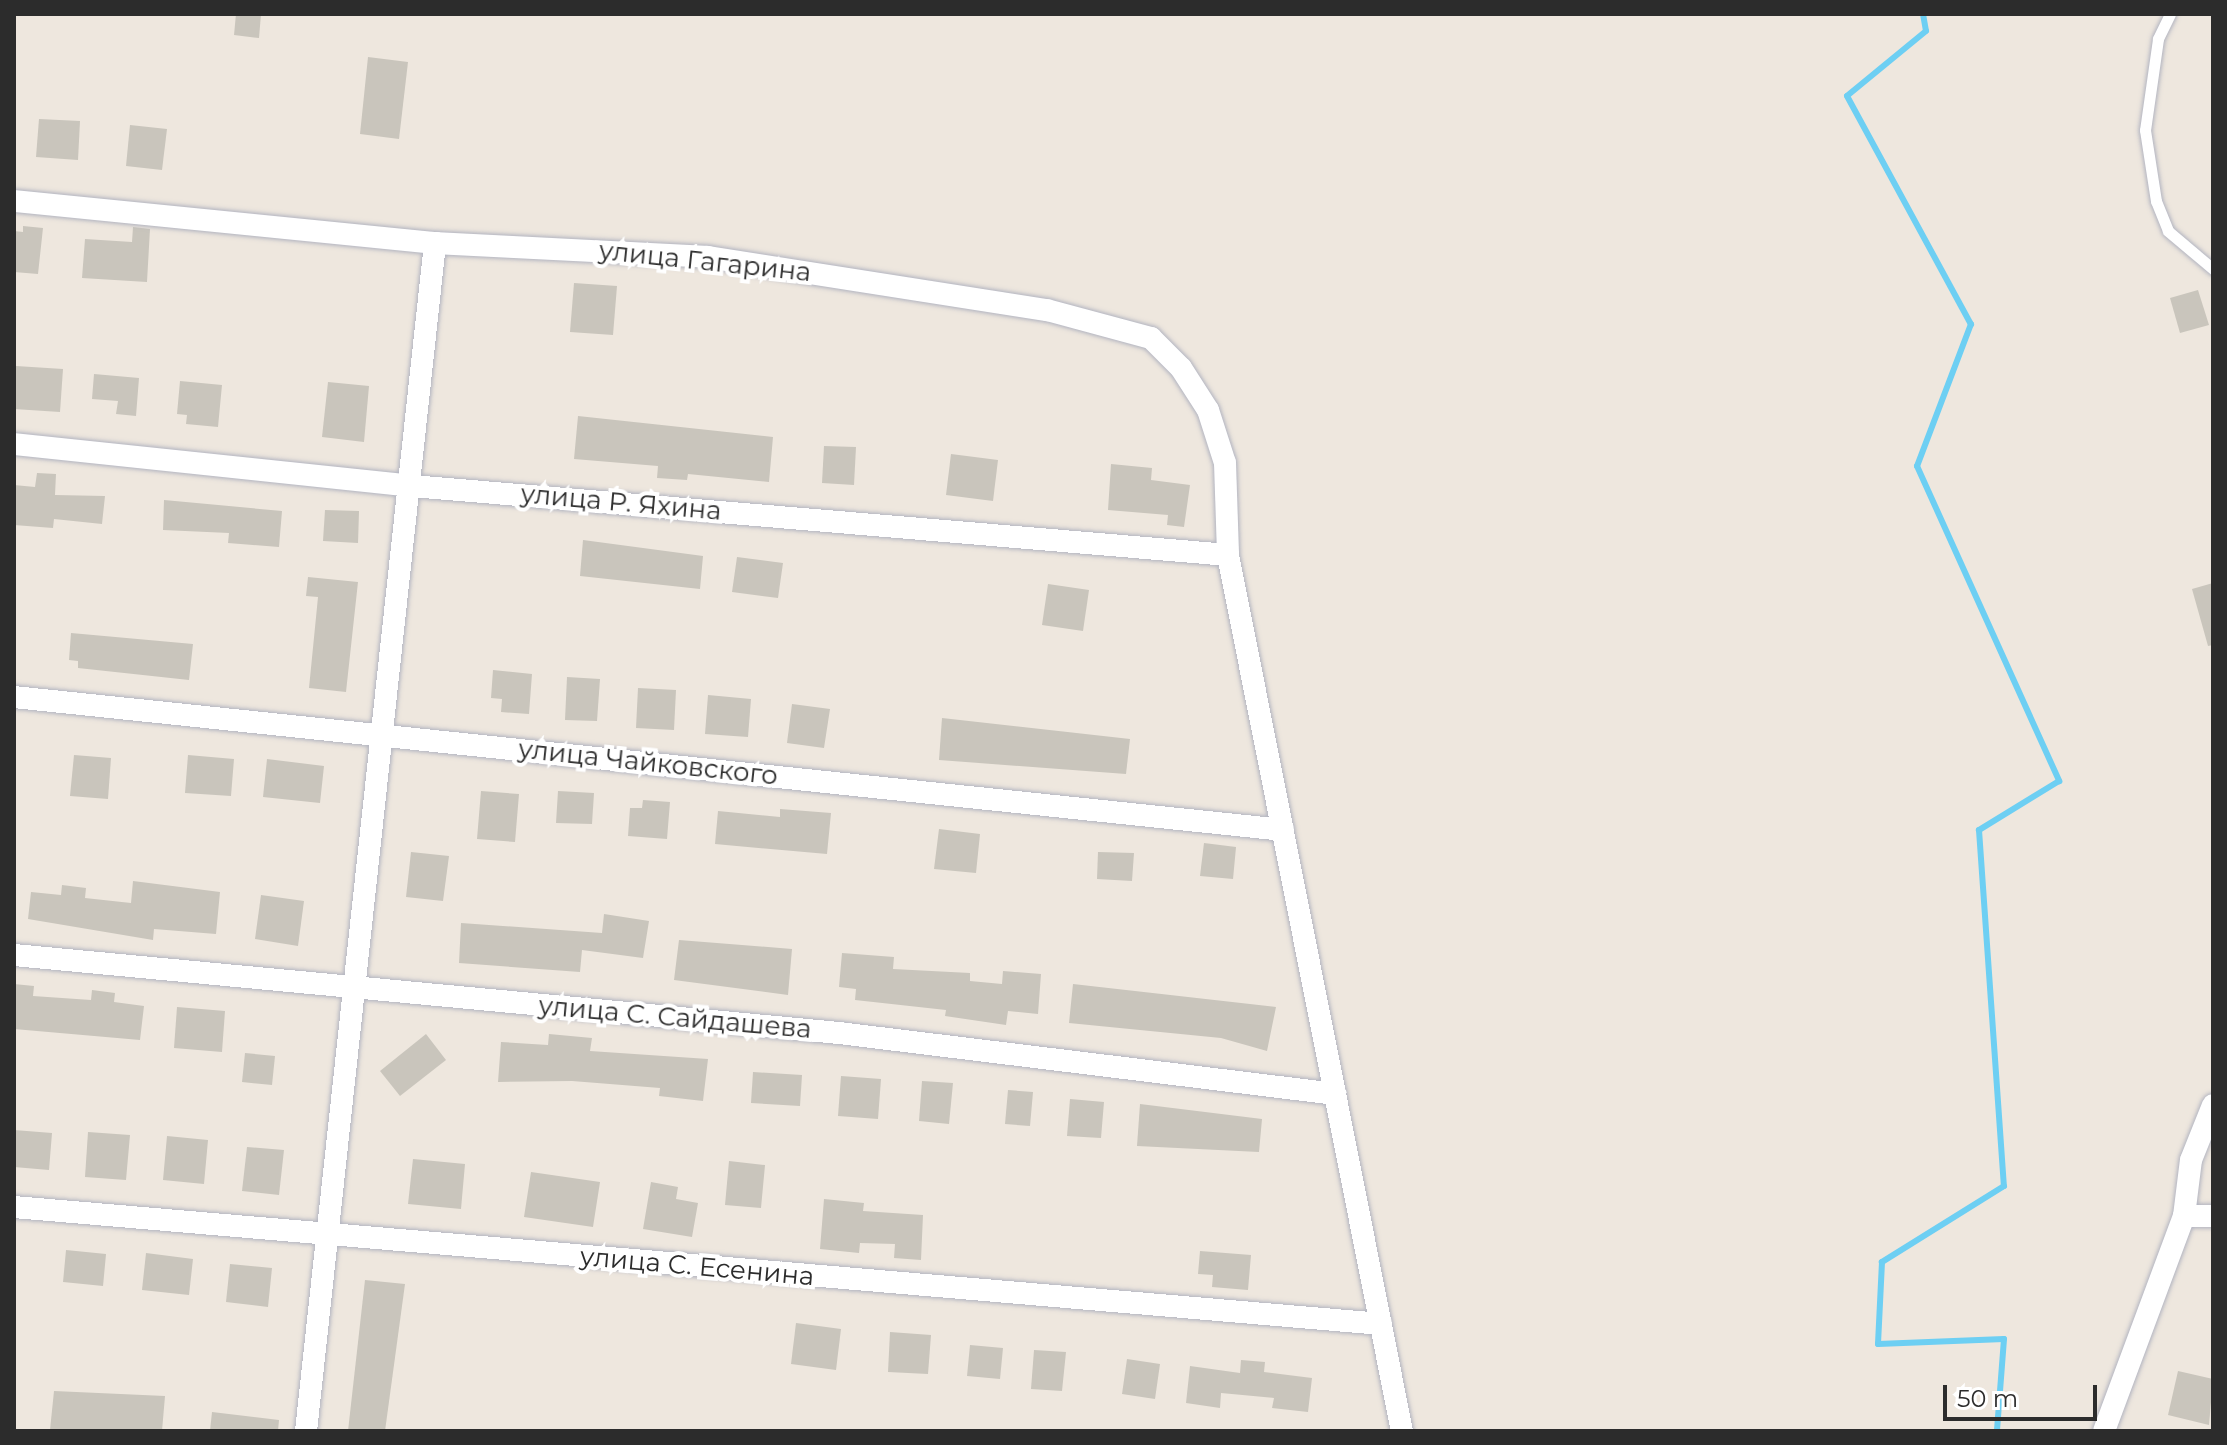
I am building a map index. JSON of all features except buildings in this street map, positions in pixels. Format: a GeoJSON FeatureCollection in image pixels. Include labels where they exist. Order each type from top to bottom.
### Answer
{"type":"FeatureCollection","features":[{"type":"Feature","properties":{"kind":"street","name":"улица Гагарина"},"geometry":{"type":"LineString","coordinates":[[14,201],[435,243],[708,257],[1047,310],[1151,338],[1181,368],[1208,410],[1225,463],[1228,555],[1402,1431]]}},
{"type":"Feature","properties":{"kind":"street"},"geometry":{"type":"LineString","coordinates":[[306,1431],[329,1237],[379,735],[412,486],[435,243]]}},
{"type":"Feature","properties":{"kind":"street","name":"улица Р. Яхина"},"geometry":{"type":"LineString","coordinates":[[14,444],[412,486],[1228,555]]}},
{"type":"Feature","properties":{"kind":"street","name":"улица Чайковского"},"geometry":{"type":"LineString","coordinates":[[14,697],[1283,830]]}},
{"type":"Feature","properties":{"kind":"street","name":"улица С. Сайдашева"},"geometry":{"type":"LineString","coordinates":[[14,955],[839,1033],[1335,1094]]}},
{"type":"Feature","properties":{"kind":"street"},"geometry":{"type":"LineString","coordinates":[[2104,1431],[2184,1216],[2191,1160],[2213,1105]]}},
{"type":"Feature","properties":{"kind":"street","name":"улица С. Есенина"},"geometry":{"type":"LineString","coordinates":[[14,1207],[329,1237],[1381,1324]]}},
{"type":"Feature","properties":{"kind":"street"},"geometry":{"type":"LineString","coordinates":[[2184,1216],[2213,1216]]}},
{"type":"Feature","properties":{"kind":"lane"},"geometry":{"type":"LineString","coordinates":[[2170,14],[2158,39],[2145,130],[2156,201],[2168,231],[2213,269]]}},
{"type":"Feature","properties":{"kind":"waterway"},"geometry":{"type":"LineString","coordinates":[[1923,14],[1926,31],[1847,96],[1971,324],[1917,466],[2059,781],[1979,830],[2004,1186],[1882,1262],[1878,1344],[2004,1339],[1997,1431]]}}]}
